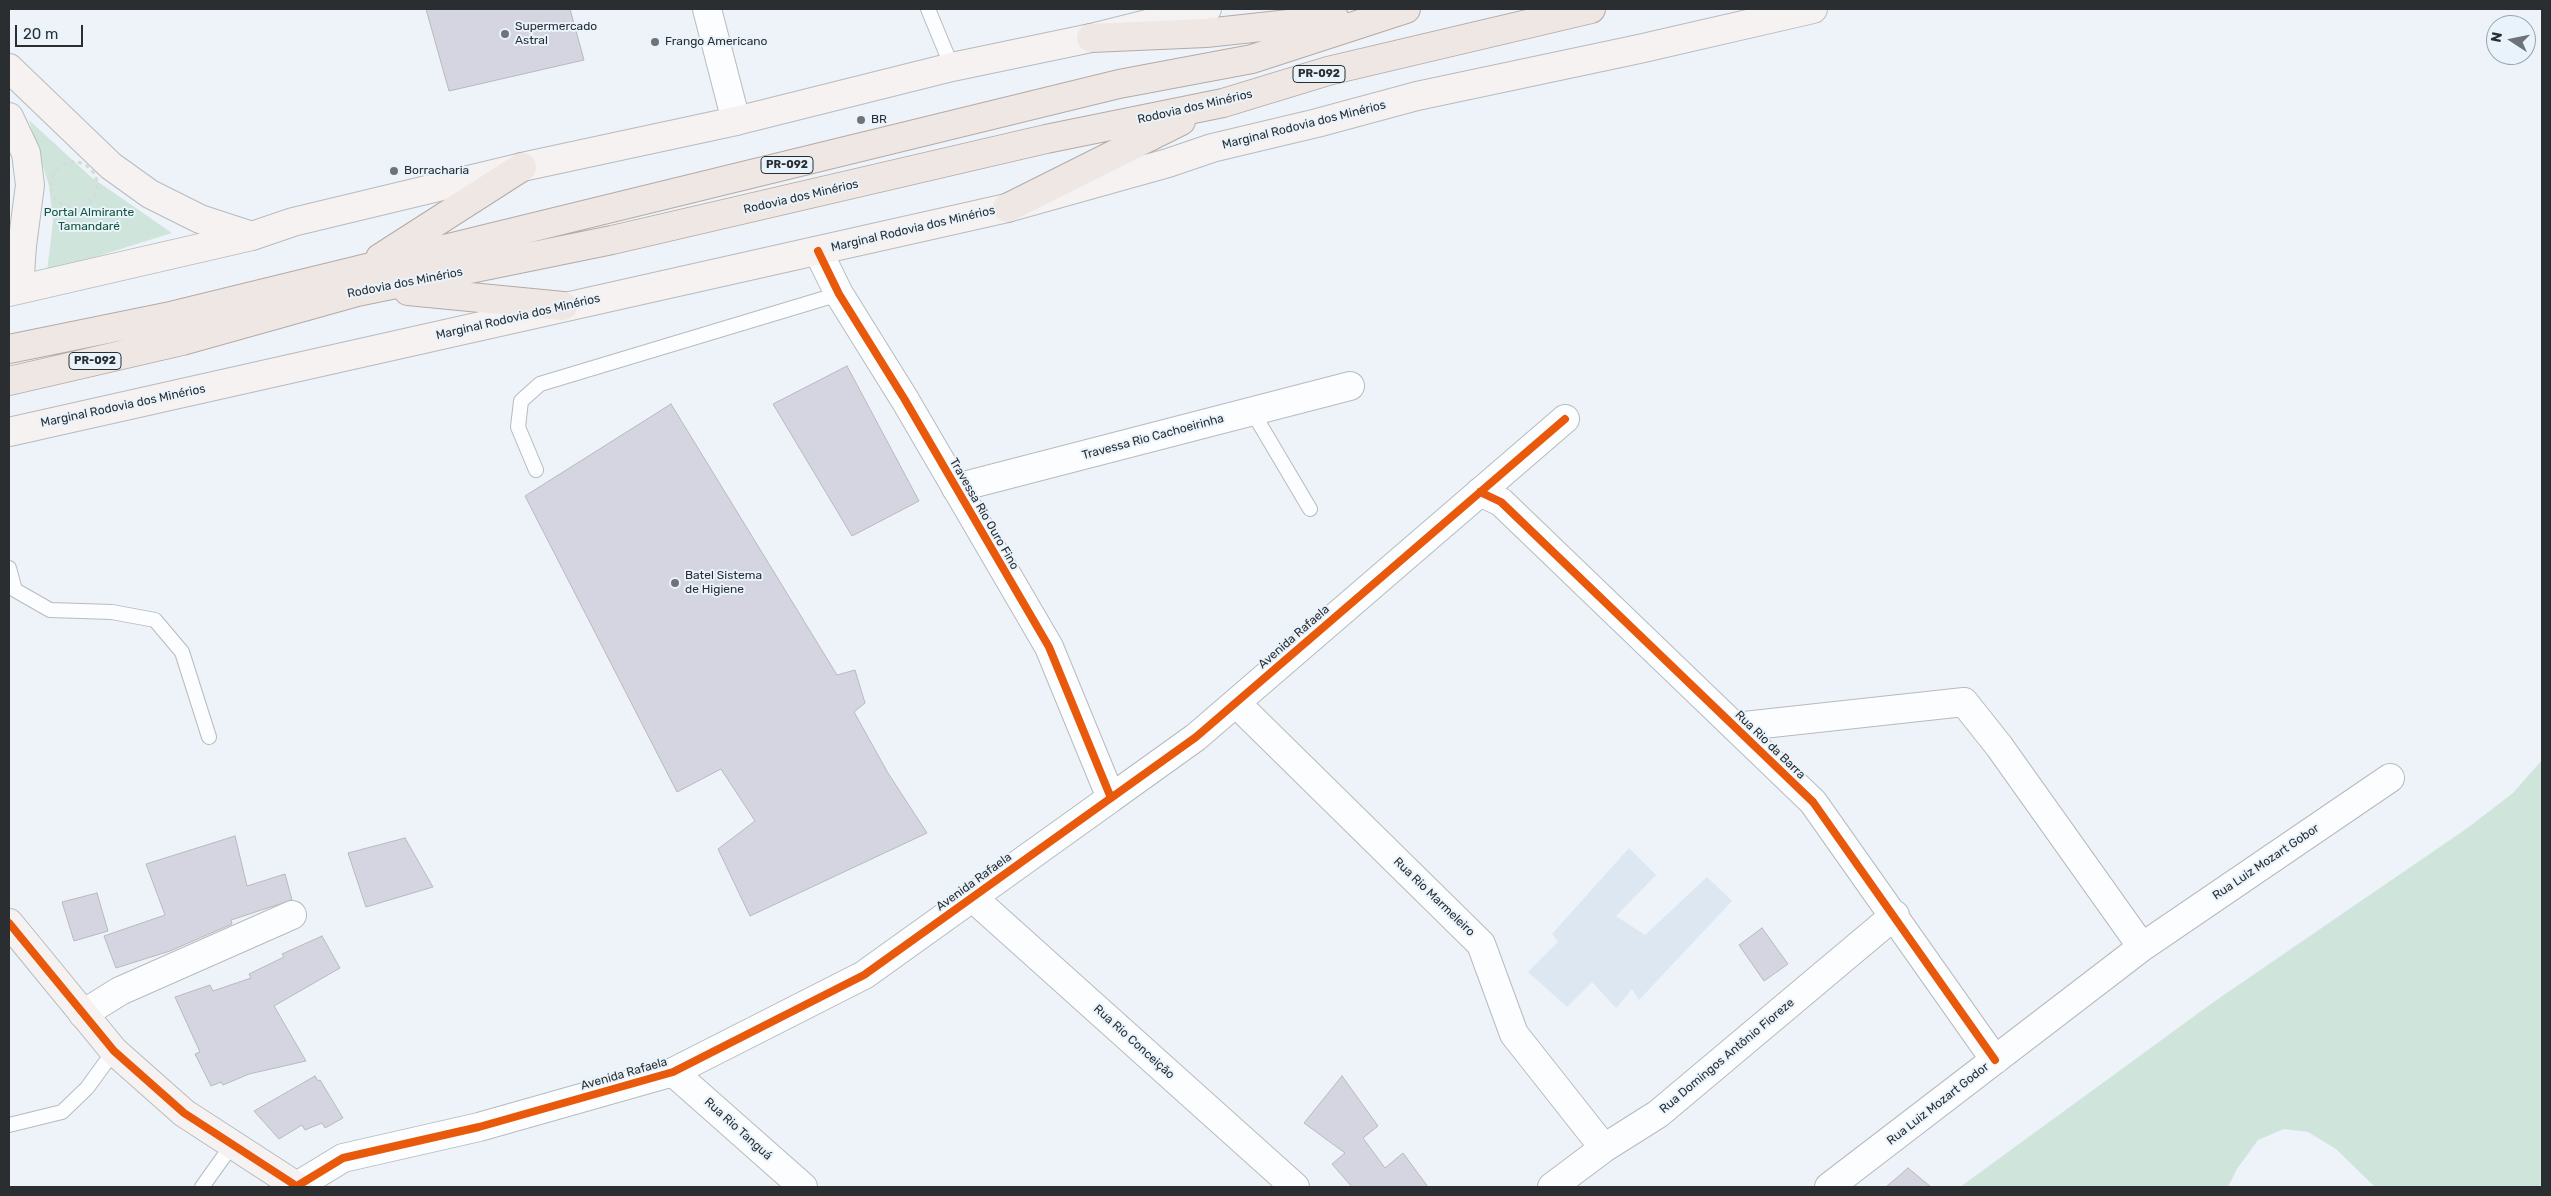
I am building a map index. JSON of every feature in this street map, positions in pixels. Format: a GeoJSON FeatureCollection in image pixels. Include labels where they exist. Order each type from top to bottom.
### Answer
{"type":"FeatureCollection","features":[{"type":"Feature","properties":{"kind":"main road"},"geometry":{"type":"LineString","coordinates":[[9,119],[26,153],[30,185],[14,291],[252,236],[293,222],[522,167],[736,121],[952,67],[1091,38],[1207,9]]}},
{"type":"Feature","properties":{"kind":"main road"},"geometry":{"type":"LineString","coordinates":[[1091,38],[1206,33],[1310,23],[1398,9]]}},
{"type":"Feature","properties":{"kind":"main road","name":"Rodovia dos Minérios"},"geometry":{"type":"LineString","coordinates":[[9,350],[166,317],[1110,86],[1252,59],[1406,9]]}},
{"type":"Feature","properties":{"kind":"main road","name":"Rodovia dos Minérios"},"geometry":{"type":"LineString","coordinates":[[9,381],[182,340],[357,292],[381,289],[775,204],[1046,139],[1215,104],[1328,71],[1591,9]]}},
{"type":"Feature","properties":{"kind":"main road","name":"Marginal Rodovia dos Minérios"},"geometry":{"type":"LineString","coordinates":[[9,432],[1007,208],[1168,163],[1212,148],[1317,123],[1417,96],[1639,49],[1813,9]]}},
{"type":"Feature","properties":{"kind":"main road"},"geometry":{"type":"LineString","coordinates":[[9,68],[111,166],[150,194],[200,219],[252,236]]}},
{"type":"Feature","properties":{"kind":"main road"},"geometry":{"type":"LineString","coordinates":[[1007,208],[1215,104]]}},
{"type":"Feature","properties":{"kind":"main road"},"geometry":{"type":"LineString","coordinates":[[362,269],[522,167]]}},
{"type":"Feature","properties":{"kind":"main road"},"geometry":{"type":"LineString","coordinates":[[381,289],[564,306]]}},
{"type":"Feature","properties":{"kind":"main road"},"geometry":{"type":"LineString","coordinates":[[9,923],[114,1051],[184,1113],[298,1187]]}},
{"type":"Feature","properties":{"kind":"street"},"geometry":{"type":"LineString","coordinates":[[707,9],[736,121]]}},
{"type":"Feature","properties":{"kind":"street","name":"Travessa Rio Ouro Fino"},"geometry":{"type":"LineString","coordinates":[[818,251],[839,294],[1049,647],[1111,798]]}},
{"type":"Feature","properties":{"kind":"street","name":"Travessa Rio Cachoeirinha"},"geometry":{"type":"LineString","coordinates":[[956,488],[1350,386]]}},
{"type":"Feature","properties":{"kind":"street","name":"Avenida Rafaela"},"geometry":{"type":"LineString","coordinates":[[298,1187],[343,1158],[479,1127],[673,1072],[864,975],[1196,737],[1565,419]]}},
{"type":"Feature","properties":{"kind":"street","name":"Rua Rio da Barra"},"geometry":{"type":"LineString","coordinates":[[1480,492],[1501,502],[1813,802],[1895,915],[1995,1060]]}},
{"type":"Feature","properties":{"kind":"street"},"geometry":{"type":"LineString","coordinates":[[1735,727],[1964,702],[1999,746],[2142,947]]}},
{"type":"Feature","properties":{"kind":"street","name":"Rua Rio Marmeleiro"},"geometry":{"type":"LineString","coordinates":[[1236,703],[1481,944],[1514,1034],[1604,1148]]}},
{"type":"Feature","properties":{"kind":"street","name":"Rua Luiz Mozart Gobor"},"geometry":{"type":"LineString","coordinates":[[2142,947],[2390,778]]}},
{"type":"Feature","properties":{"kind":"street","name":"Rua Rio Conceição"},"geometry":{"type":"LineString","coordinates":[[972,897],[1295,1187]]}},
{"type":"Feature","properties":{"kind":"street"},"geometry":{"type":"LineString","coordinates":[[83,1014],[120,991],[292,915]]}},
{"type":"Feature","properties":{"kind":"street","name":"Rua Domingos Antônio Fioreze"},"geometry":{"type":"LineString","coordinates":[[1552,1187],[1604,1148],[1658,1114],[1895,915]]}},
{"type":"Feature","properties":{"kind":"street","name":"Rua Luiz Mozart Godor"},"geometry":{"type":"LineString","coordinates":[[1829,1187],[2142,947]]}},
{"type":"Feature","properties":{"kind":"street","name":"Rua Rio Tanguá"},"geometry":{"type":"LineString","coordinates":[[673,1072],[803,1187]]}},
{"type":"Feature","properties":{"kind":"lane"},"geometry":{"type":"LineString","coordinates":[[928,9],[952,67]]}},
{"type":"Feature","properties":{"kind":"lane"},"geometry":{"type":"LineString","coordinates":[[536,470],[518,427],[521,401],[540,384],[839,294]]}},
{"type":"Feature","properties":{"kind":"lane"},"geometry":{"type":"LineString","coordinates":[[1252,411],[1310,509]]}},
{"type":"Feature","properties":{"kind":"lane"},"geometry":{"type":"LineString","coordinates":[[9,568],[15,590],[50,610],[112,612],[155,620],[182,652],[209,737]]}},
{"type":"Feature","properties":{"kind":"lane"},"geometry":{"type":"LineString","coordinates":[[9,1126],[62,1112],[86,1088],[114,1051]]}},
{"type":"Feature","properties":{"kind":"lane"},"geometry":{"type":"LineString","coordinates":[[202,1187],[232,1144]]}},
{"type":"Feature","properties":{"kind":"path"},"geometry":{"type":"LineString","coordinates":[[74,162],[80,162],[90,168],[96,181],[95,194],[88,205],[75,208],[62,205],[54,195],[52,187],[55,170],[74,162]]}},
{"type":"Feature","properties":{"kind":"shaded area"},"geometry":{"type":"Polygon","coordinates":[[[1629,848],[1656,875],[1616,916],[1645,935],[1707,877],[1732,901],[1639,1000],[1632,989],[1616,1008],[1592,982],[1567,1007],[1528,972],[1558,942],[1552,934],[1629,848]]]}},
{"type":"Feature","properties":{"kind":"green space","name":"Portal Almirante Tamandaré"},"geometry":{"type":"Polygon","coordinates":[[[29,120],[91,177],[172,233],[47,272],[53,221],[49,186],[29,120]]]}},
{"type":"Feature","properties":{"kind":"green space"},"geometry":{"type":"Polygon","coordinates":[[[2542,760],[2542,1187],[2375,1187],[2336,1149],[2308,1132],[2284,1129],[2258,1140],[2237,1169],[2228,1187],[1960,1187],[2215,1001],[2466,829],[2513,793],[2542,760]]]}},
{"type":"Feature","properties":{"kind":"building","name":"Supermercado Astral"},"geometry":{"type":"Polygon","coordinates":[[[426,9],[570,9],[584,60],[449,91],[426,9]]]}},
{"type":"Feature","properties":{"kind":"building"},"geometry":{"type":"Polygon","coordinates":[[[847,366],[919,501],[852,536],[773,404],[847,366]]]}},
{"type":"Feature","properties":{"kind":"building","name":"Batel Sistema de Higiene"},"geometry":{"type":"Polygon","coordinates":[[[671,404],[837,675],[855,670],[865,703],[854,712],[888,773],[927,833],[750,916],[718,849],[755,821],[721,769],[677,792],[525,496],[671,404]]]}},
{"type":"Feature","properties":{"kind":"building"},"geometry":{"type":"Polygon","coordinates":[[[235,836],[247,886],[285,874],[292,900],[231,920],[232,924],[170,951],[116,968],[104,936],[165,915],[146,864],[235,836]]]}},
{"type":"Feature","properties":{"kind":"building"},"geometry":{"type":"Polygon","coordinates":[[[405,838],[433,887],[366,907],[348,853],[405,838]]]}},
{"type":"Feature","properties":{"kind":"building"},"geometry":{"type":"Polygon","coordinates":[[[97,893],[108,931],[74,941],[62,902],[97,893]]]}},
{"type":"Feature","properties":{"kind":"building"},"geometry":{"type":"Polygon","coordinates":[[[1762,928],[1788,964],[1764,981],[1739,945],[1762,928]]]}},
{"type":"Feature","properties":{"kind":"building"},"geometry":{"type":"Polygon","coordinates":[[[322,936],[340,968],[274,1006],[306,1061],[249,1074],[223,1085],[221,1082],[211,1086],[195,1054],[200,1052],[175,997],[210,985],[213,991],[251,978],[249,974],[284,957],[282,954],[322,936]]]}},
{"type":"Feature","properties":{"kind":"building"},"geometry":{"type":"Polygon","coordinates":[[[315,1076],[318,1081],[320,1080],[343,1118],[325,1128],[322,1123],[305,1130],[302,1125],[279,1139],[254,1111],[315,1076]]]}},
{"type":"Feature","properties":{"kind":"building"},"geometry":{"type":"Polygon","coordinates":[[[1342,1076],[1378,1126],[1363,1138],[1385,1168],[1403,1153],[1428,1187],[1352,1187],[1332,1164],[1345,1153],[1304,1123],[1342,1076]]]}},
{"type":"Feature","properties":{"kind":"building"},"geometry":{"type":"Polygon","coordinates":[[[1908,1168],[1931,1187],[1886,1187],[1908,1168]]]}},
{"type":"Feature","properties":{"kind":"cycle path"},"geometry":{"type":"LineString","coordinates":[[818,251],[839,294],[905,400],[1049,647],[1111,798]]}},
{"type":"Feature","properties":{"kind":"cycle path"},"geometry":{"type":"LineString","coordinates":[[297,1186],[343,1158],[479,1127],[673,1072],[864,975],[1196,737],[1565,419]]}},
{"type":"Feature","properties":{"kind":"cycle path"},"geometry":{"type":"LineString","coordinates":[[1480,492],[1501,502],[1813,802],[1995,1060]]}},
{"type":"Feature","properties":{"kind":"cycle path"},"geometry":{"type":"LineString","coordinates":[[9,923],[114,1051],[184,1113],[298,1187]]}},
{"type":"Feature","properties":{"kind":"place","name":"Supermercado Astral"},"geometry":{"type":"Point","coordinates":[505,34]}},
{"type":"Feature","properties":{"kind":"place","name":"Frango Americano"},"geometry":{"type":"Point","coordinates":[655,42]}},
{"type":"Feature","properties":{"kind":"place","name":"BR"},"geometry":{"type":"Point","coordinates":[861,120]}},
{"type":"Feature","properties":{"kind":"place","name":"Borracharia"},"geometry":{"type":"Point","coordinates":[394,171]}},
{"type":"Feature","properties":{"kind":"place","name":"Batel Sistema de Higiene"},"geometry":{"type":"Point","coordinates":[675,583]}}]}
